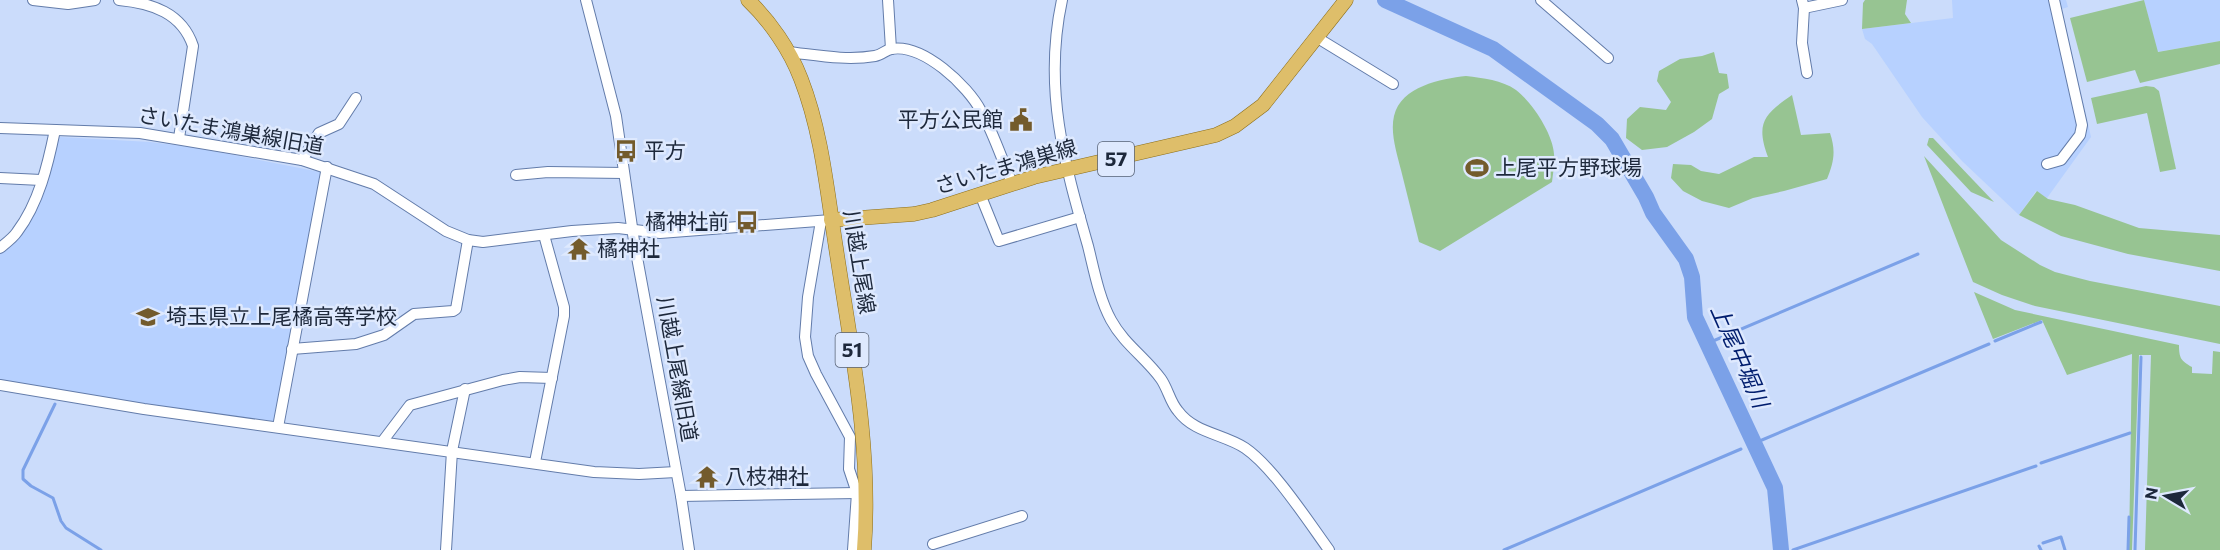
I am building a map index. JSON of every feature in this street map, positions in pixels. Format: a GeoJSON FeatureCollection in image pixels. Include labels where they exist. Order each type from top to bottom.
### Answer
{"type":"FeatureCollection","features":[{"type":"Feature","properties":{"kind":"main road","name":"川越上尾線"},"geometry":{"type":"LineString","coordinates":[[748,0],[766,19],[788,52],[800,77],[817,133],[826,221],[860,399],[867,481],[864,550]]}},
{"type":"Feature","properties":{"kind":"main road","name":"さいたま鴻巣線"},"geometry":{"type":"LineString","coordinates":[[826,221],[914,214],[1012,183],[1216,135],[1235,126],[1263,105],[1346,0]]}},
{"type":"Feature","properties":{"kind":"street"},"geometry":{"type":"LineString","coordinates":[[33,0],[68,4],[95,0]]}},
{"type":"Feature","properties":{"kind":"street"},"geometry":{"type":"LineString","coordinates":[[119,0],[167,13],[179,21],[189,33],[194,46],[179,138]]}},
{"type":"Feature","properties":{"kind":"street","name":"川越上尾線旧道"},"geometry":{"type":"LineString","coordinates":[[586,0],[612,99],[689,550]]}},
{"type":"Feature","properties":{"kind":"street"},"geometry":{"type":"LineString","coordinates":[[888,0],[891,49]]}},
{"type":"Feature","properties":{"kind":"street"},"geometry":{"type":"LineString","coordinates":[[1062,0],[1054,53],[1055,110],[1067,170],[1102,297],[1110,318],[1118,332],[1162,380],[1178,412],[1192,424],[1245,448],[1267,468],[1329,550]]}},
{"type":"Feature","properties":{"kind":"street"},"geometry":{"type":"LineString","coordinates":[[1541,0],[1608,58]]}},
{"type":"Feature","properties":{"kind":"street"},"geometry":{"type":"LineString","coordinates":[[1807,73],[1802,43],[1803,4],[1842,0]]}},
{"type":"Feature","properties":{"kind":"street"},"geometry":{"type":"LineString","coordinates":[[2048,164],[2061,160],[2080,135],[2082,125],[2054,0]]}},
{"type":"Feature","properties":{"kind":"street"},"geometry":{"type":"LineString","coordinates":[[1317,37],[1393,84]]}},
{"type":"Feature","properties":{"kind":"street"},"geometry":{"type":"LineString","coordinates":[[788,52],[867,57],[884,54],[891,49],[926,56],[947,71],[967,90],[981,111],[1012,183]]}},
{"type":"Feature","properties":{"kind":"street"},"geometry":{"type":"LineString","coordinates":[[302,160],[319,133],[339,124],[356,98]]}},
{"type":"Feature","properties":{"kind":"street","name":"さいたま鴻巣線旧道"},"geometry":{"type":"LineString","coordinates":[[0,128],[122,132],[179,138],[302,160],[374,184],[429,222],[468,240],[496,242],[618,228],[650,233],[671,233],[826,221]]}},
{"type":"Feature","properties":{"kind":"street"},"geometry":{"type":"LineString","coordinates":[[0,248],[17,233],[31,208],[55,130]]}},
{"type":"Feature","properties":{"kind":"street"},"geometry":{"type":"LineString","coordinates":[[279,427],[327,167]]}},
{"type":"Feature","properties":{"kind":"street"},"geometry":{"type":"LineString","coordinates":[[516,175],[548,172],[624,173]]}},
{"type":"Feature","properties":{"kind":"street"},"geometry":{"type":"LineString","coordinates":[[0,178],[41,180]]}},
{"type":"Feature","properties":{"kind":"street"},"geometry":{"type":"LineString","coordinates":[[980,194],[999,241],[1080,217]]}},
{"type":"Feature","properties":{"kind":"street"},"geometry":{"type":"LineString","coordinates":[[826,221],[808,297],[806,348],[820,384],[850,436],[849,469],[857,493],[854,550]]}},
{"type":"Feature","properties":{"kind":"street"},"geometry":{"type":"LineString","coordinates":[[536,462],[564,307],[544,235]]}},
{"type":"Feature","properties":{"kind":"street"},"geometry":{"type":"LineString","coordinates":[[292,349],[356,344],[384,335],[414,314],[453,311],[456,309],[468,240]]}},
{"type":"Feature","properties":{"kind":"street"},"geometry":{"type":"LineString","coordinates":[[382,442],[410,405],[465,389],[520,377],[552,378]]}},
{"type":"Feature","properties":{"kind":"street"},"geometry":{"type":"LineString","coordinates":[[0,385],[144,410],[536,462],[594,472],[639,474],[676,472]]}},
{"type":"Feature","properties":{"kind":"street"},"geometry":{"type":"LineString","coordinates":[[446,550],[452,451],[465,389]]}},
{"type":"Feature","properties":{"kind":"street"},"geometry":{"type":"LineString","coordinates":[[681,496],[857,493]]}},
{"type":"Feature","properties":{"kind":"street"},"geometry":{"type":"LineString","coordinates":[[933,544],[1022,516]]}},
{"type":"Feature","properties":{"kind":"shaded area"},"geometry":{"type":"Polygon","coordinates":[[[1952,0],[2066,0],[2068,7],[2062,9],[2091,137],[2047,198],[2036,191],[2019,215],[1962,161],[1922,117],[1872,44],[1865,39],[1862,29],[1953,18],[1952,0]]]}},
{"type":"Feature","properties":{"kind":"shaded area"},"geometry":{"type":"Polygon","coordinates":[[[2144,0],[2220,0],[2220,41],[2157,52],[2144,0]]]}},
{"type":"Feature","properties":{"kind":"shaded area","name":"埼玉県立上尾橘高等学校"},"geometry":{"type":"Polygon","coordinates":[[[60,137],[150,142],[197,148],[320,172],[322,175],[276,421],[273,424],[0,382],[0,252],[12,240],[56,139],[60,137]]]}},
{"type":"Feature","properties":{"kind":"green space"},"geometry":{"type":"Polygon","coordinates":[[[1865,0],[1907,0],[1905,14],[1911,23],[1862,29],[1865,0]]]}},
{"type":"Feature","properties":{"kind":"green space"},"geometry":{"type":"Polygon","coordinates":[[[2144,0],[2158,52],[2220,41],[2220,64],[2140,83],[2135,70],[2087,82],[2070,18],[2144,0]]]}},
{"type":"Feature","properties":{"kind":"green space"},"geometry":{"type":"Polygon","coordinates":[[[1714,52],[1719,73],[1727,74],[1729,88],[1719,94],[1712,119],[1667,147],[1642,150],[1626,138],[1627,119],[1640,107],[1666,110],[1671,102],[1657,81],[1659,71],[1680,59],[1714,52]]]}},
{"type":"Feature","properties":{"kind":"green space","name":"上尾平方野球場"},"geometry":{"type":"Polygon","coordinates":[[[1466,76],[1505,84],[1529,102],[1546,128],[1553,146],[1552,182],[1440,251],[1419,242],[1393,136],[1394,116],[1398,106],[1413,91],[1434,82],[1466,76]]]}},
{"type":"Feature","properties":{"kind":"green space"},"geometry":{"type":"Polygon","coordinates":[[[2146,86],[2154,87],[2159,91],[2176,169],[2160,172],[2147,113],[2097,124],[2091,98],[2146,86]]]}},
{"type":"Feature","properties":{"kind":"green space"},"geometry":{"type":"Polygon","coordinates":[[[1792,95],[1801,135],[1830,133],[1833,156],[1827,179],[1753,198],[1729,208],[1702,201],[1683,191],[1671,178],[1673,164],[1691,165],[1701,171],[1719,174],[1754,157],[1768,157],[1762,135],[1765,120],[1775,108],[1792,95]]]}},
{"type":"Feature","properties":{"kind":"green space"},"geometry":{"type":"Polygon","coordinates":[[[1929,138],[1933,138],[1994,202],[1971,192],[1927,145],[1929,138]]]}},
{"type":"Feature","properties":{"kind":"green space"},"geometry":{"type":"Polygon","coordinates":[[[1924,156],[2001,240],[2040,265],[2055,272],[2090,281],[2220,306],[2220,344],[2035,306],[1973,282],[1924,156]]]}},
{"type":"Feature","properties":{"kind":"green space"},"geometry":{"type":"Polygon","coordinates":[[[2037,191],[2048,199],[2075,205],[2139,228],[2220,235],[2220,271],[2128,254],[2061,236],[2019,215],[2037,191]]]}},
{"type":"Feature","properties":{"kind":"green space"},"geometry":{"type":"Polygon","coordinates":[[[1974,292],[2015,310],[2179,345],[2181,359],[2192,367],[2192,373],[2212,374],[2213,351],[2220,352],[2220,550],[2145,550],[2151,355],[2139,355],[2132,550],[2129,550],[2132,354],[2067,375],[2042,320],[1993,339],[1974,292]]]}},
{"type":"Feature","properties":{"kind":"waterway","name":"上尾中堀川"},"geometry":{"type":"LineString","coordinates":[[1385,0],[1493,49],[1597,124],[1612,139],[1653,213],[1686,259],[1692,277],[1695,317],[1775,488],[1781,550]]}},
{"type":"Feature","properties":{"kind":"waterway"},"geometry":{"type":"LineString","coordinates":[[1713,341],[1918,254]]}},
{"type":"Feature","properties":{"kind":"waterway"},"geometry":{"type":"LineString","coordinates":[[1995,341],[2041,322]]}},
{"type":"Feature","properties":{"kind":"waterway"},"geometry":{"type":"LineString","coordinates":[[1762,440],[1989,344]]}},
{"type":"Feature","properties":{"kind":"waterway"},"geometry":{"type":"LineString","coordinates":[[2135,550],[2141,357]]}},
{"type":"Feature","properties":{"kind":"waterway"},"geometry":{"type":"LineString","coordinates":[[55,404],[23,470],[23,479],[53,498],[61,521],[66,528],[101,550]]}},
{"type":"Feature","properties":{"kind":"waterway"},"geometry":{"type":"LineString","coordinates":[[2041,463],[2130,433]]}},
{"type":"Feature","properties":{"kind":"waterway"},"geometry":{"type":"LineString","coordinates":[[1504,550],[1741,449]]}},
{"type":"Feature","properties":{"kind":"waterway"},"geometry":{"type":"LineString","coordinates":[[1793,550],[2036,466]]}},
{"type":"Feature","properties":{"kind":"waterway"},"geometry":{"type":"LineString","coordinates":[[2128,550],[2129,517]]}},
{"type":"Feature","properties":{"kind":"waterway"},"geometry":{"type":"LineString","coordinates":[[2043,543],[2061,537],[2065,550]]}},
{"type":"Feature","properties":{"kind":"waterway"},"geometry":{"type":"LineString","coordinates":[[2039,546],[2041,550]]}},
{"type":"Feature","properties":{"kind":"place","name":"平方公民館"},"geometry":{"type":"Point","coordinates":[1021,120]}},
{"type":"Feature","properties":{"kind":"place","name":"平方"},"geometry":{"type":"Point","coordinates":[626,151]}},
{"type":"Feature","properties":{"kind":"place","name":"上尾平方野球場"},"geometry":{"type":"Point","coordinates":[1477,168]}},
{"type":"Feature","properties":{"kind":"place","name":"橘神社前"},"geometry":{"type":"Point","coordinates":[747,222]}},
{"type":"Feature","properties":{"kind":"place","name":"橘神社"},"geometry":{"type":"Point","coordinates":[579,249]}},
{"type":"Feature","properties":{"kind":"place","name":"埼玉県立上尾橘高等学校"},"geometry":{"type":"Point","coordinates":[148,317]}},
{"type":"Feature","properties":{"kind":"place","name":"八枝神社"},"geometry":{"type":"Point","coordinates":[707,477]}}]}
